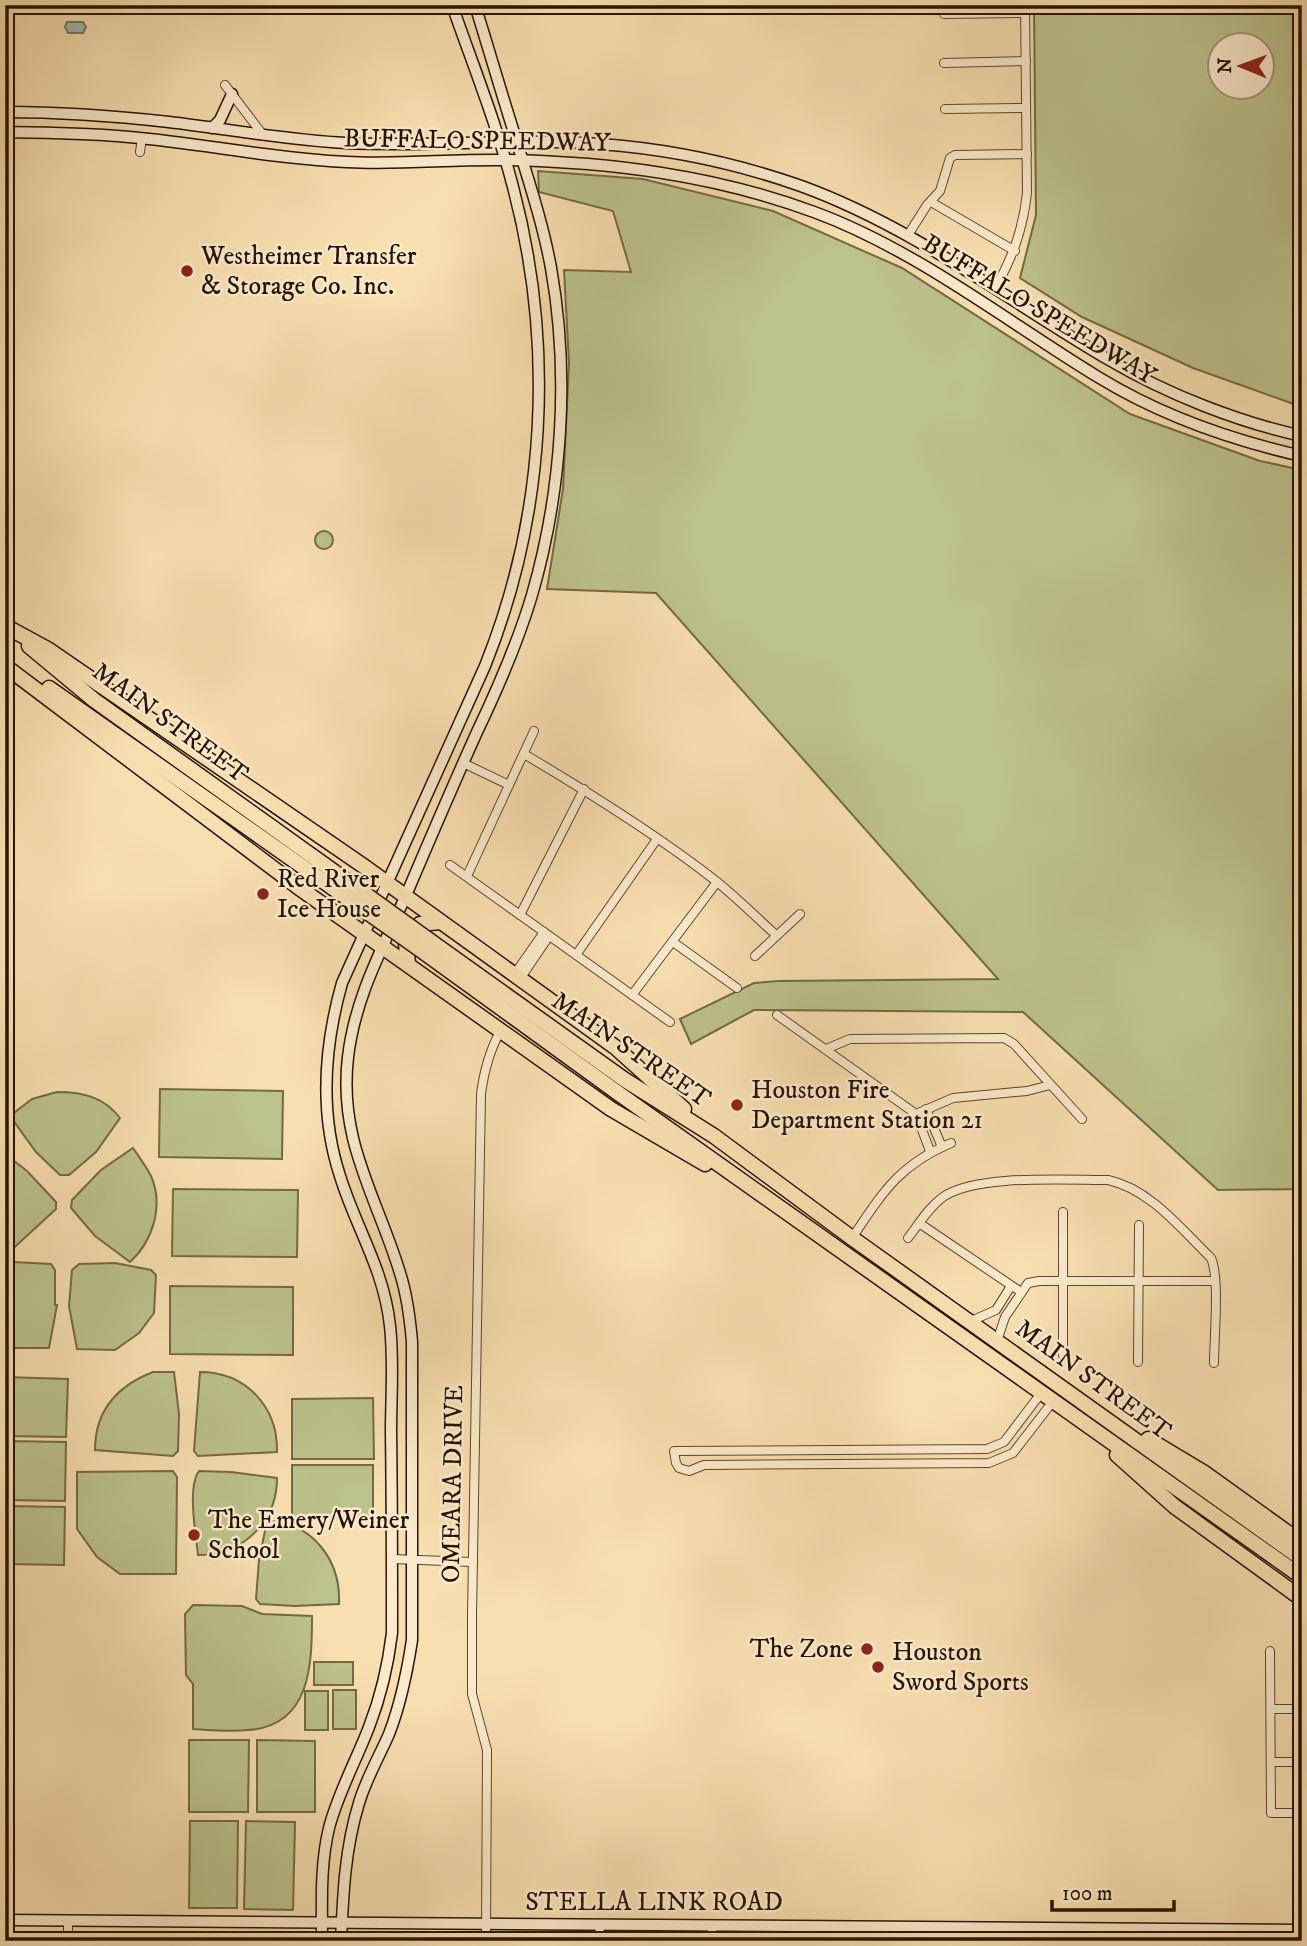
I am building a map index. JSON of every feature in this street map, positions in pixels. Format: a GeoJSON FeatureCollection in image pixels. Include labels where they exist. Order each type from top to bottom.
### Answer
{"type":"FeatureCollection","features":[{"type":"Feature","properties":{"kind":"highway"},"geometry":{"type":"LineString","coordinates":[[5,626],[49,650],[362,865],[615,1047],[714,1136]]}},
{"type":"Feature","properties":{"kind":"highway","name":"MAIN STREET"},"geometry":{"type":"LineString","coordinates":[[5,626],[94,700],[337,882],[429,948],[625,1080],[714,1136],[852,1238],[971,1321],[997,1341],[1070,1412],[1302,1577]]}},
{"type":"Feature","properties":{"kind":"highway","name":"MAIN STREET"},"geometry":{"type":"LineString","coordinates":[[5,657],[337,882]]}},
{"type":"Feature","properties":{"kind":"highway"},"geometry":{"type":"LineString","coordinates":[[5,666],[323,905],[611,1110],[786,1210]]}},
{"type":"Feature","properties":{"kind":"highway"},"geometry":{"type":"LineString","coordinates":[[323,905],[338,907],[348,904],[365,879],[362,865]]}},
{"type":"Feature","properties":{"kind":"highway"},"geometry":{"type":"LineString","coordinates":[[408,964],[406,944],[420,924],[440,922]]}},
{"type":"Feature","properties":{"kind":"highway","name":"MAIN STREET"},"geometry":{"type":"LineString","coordinates":[[429,948],[618,1093],[1054,1394],[1302,1559]]}},
{"type":"Feature","properties":{"kind":"highway"},"geometry":{"type":"LineString","coordinates":[[1054,1394],[1203,1472],[1302,1543]]}},
{"type":"Feature","properties":{"kind":"highway"},"geometry":{"type":"LineString","coordinates":[[1070,1412],[1174,1506],[1302,1599]]}},
{"type":"Feature","properties":{"kind":"main road"},"geometry":{"type":"LineString","coordinates":[[322,1941],[323,1857],[330,1826],[382,1691],[392,1633],[391,1328],[371,1250],[340,1178],[331,1143],[325,1082],[332,1018],[342,984],[364,933],[502,624],[525,537],[539,416],[535,309],[513,187],[452,5]]}},
{"type":"Feature","properties":{"kind":"main road"},"geometry":{"type":"LineString","coordinates":[[341,1941],[345,1867],[350,1833],[365,1786],[392,1725],[407,1673],[412,1640],[412,1355],[409,1308],[355,1153],[349,1123],[346,1083],[354,1023],[362,992],[498,688],[519,631],[532,595],[548,527],[556,469],[559,342],[551,269],[540,218],[475,5]]}},
{"type":"Feature","properties":{"kind":"main road"},"geometry":{"type":"LineString","coordinates":[[212,128],[220,120],[229,90]]}},
{"type":"Feature","properties":{"kind":"main road","name":"BUFFALO SPEEDWAY"},"geometry":{"type":"LineString","coordinates":[[5,112],[130,118],[346,143],[598,144],[690,155],[732,165],[800,186],[864,212],[996,288],[1112,362],[1177,394],[1273,430],[1302,436]]}},
{"type":"Feature","properties":{"kind":"main road"},"geometry":{"type":"LineString","coordinates":[[128,137],[130,118]]}},
{"type":"Feature","properties":{"kind":"main road","name":"BUFFALO SPEEDWAY"},"geometry":{"type":"LineString","coordinates":[[5,132],[142,138],[348,162],[504,160],[600,165],[686,176],[728,185],[805,209],[878,240],[1101,379],[1169,414],[1268,448],[1302,456]]}},
{"type":"Feature","properties":{"kind":"main road"},"geometry":{"type":"LineString","coordinates":[[262,154],[264,135]]}},
{"type":"Feature","properties":{"kind":"main road"},"geometry":{"type":"LineString","coordinates":[[686,176],[690,155]]}},
{"type":"Feature","properties":{"kind":"main road"},"geometry":{"type":"LineString","coordinates":[[878,240],[887,224]]}},
{"type":"Feature","properties":{"kind":"main road"},"geometry":{"type":"LineString","coordinates":[[986,305],[996,288]]}},
{"type":"Feature","properties":{"kind":"main road"},"geometry":{"type":"LineString","coordinates":[[535,309],[556,305]]}},
{"type":"Feature","properties":{"kind":"main road"},"geometry":{"type":"LineString","coordinates":[[1124,391],[1132,372]]}},
{"type":"Feature","properties":{"kind":"main road"},"geometry":{"type":"LineString","coordinates":[[539,416],[559,419]]}},
{"type":"Feature","properties":{"kind":"main road"},"geometry":{"type":"LineString","coordinates":[[1268,448],[1273,430]]}},
{"type":"Feature","properties":{"kind":"main road"},"geometry":{"type":"LineString","coordinates":[[502,624],[519,631]]}},
{"type":"Feature","properties":{"kind":"main road"},"geometry":{"type":"LineString","coordinates":[[446,754],[463,763]]}},
{"type":"Feature","properties":{"kind":"main road"},"geometry":{"type":"LineString","coordinates":[[325,1082],[346,1083]]}},
{"type":"Feature","properties":{"kind":"main road"},"geometry":{"type":"LineString","coordinates":[[357,1218],[376,1210]]}},
{"type":"Feature","properties":{"kind":"main road"},"geometry":{"type":"LineString","coordinates":[[391,1355],[412,1355]]}},
{"type":"Feature","properties":{"kind":"main road"},"geometry":{"type":"LineString","coordinates":[[347,1777],[365,1786]]}},
{"type":"Feature","properties":{"kind":"main road","name":"STELLA LINK ROAD"},"geometry":{"type":"LineString","coordinates":[[5,1920],[1047,1928],[1158,1935],[1271,1935],[1302,1930]]}},
{"type":"Feature","properties":{"kind":"street"},"geometry":{"type":"LineString","coordinates":[[944,13],[1025,9],[1027,193],[1024,222],[1015,251],[996,288]]}},
{"type":"Feature","properties":{"kind":"street"},"geometry":{"type":"LineString","coordinates":[[944,63],[1026,61]]}},
{"type":"Feature","properties":{"kind":"street"},"geometry":{"type":"LineString","coordinates":[[229,90],[264,135]]}},
{"type":"Feature","properties":{"kind":"street"},"geometry":{"type":"LineString","coordinates":[[945,109],[1026,108]]}},
{"type":"Feature","properties":{"kind":"street"},"geometry":{"type":"LineString","coordinates":[[140,152],[142,138]]}},
{"type":"Feature","properties":{"kind":"street"},"geometry":{"type":"LineString","coordinates":[[908,235],[944,183],[950,158],[1027,154]]}},
{"type":"Feature","properties":{"kind":"street"},"geometry":{"type":"LineString","coordinates":[[930,202],[1015,251]]}},
{"type":"Feature","properties":{"kind":"street"},"geometry":{"type":"LineString","coordinates":[[467,876],[534,730]]}},
{"type":"Feature","properties":{"kind":"street"},"geometry":{"type":"LineString","coordinates":[[524,754],[584,789],[717,882],[776,935]]}},
{"type":"Feature","properties":{"kind":"street"},"geometry":{"type":"LineString","coordinates":[[463,763],[509,785]]}},
{"type":"Feature","properties":{"kind":"street"},"geometry":{"type":"LineString","coordinates":[[520,915],[584,789]]}},
{"type":"Feature","properties":{"kind":"street"},"geometry":{"type":"LineString","coordinates":[[576,955],[657,839]]}},
{"type":"Feature","properties":{"kind":"street"},"geometry":{"type":"LineString","coordinates":[[450,864],[670,1022]]}},
{"type":"Feature","properties":{"kind":"street"},"geometry":{"type":"LineString","coordinates":[[632,995],[717,882]]}},
{"type":"Feature","properties":{"kind":"street"},"geometry":{"type":"LineString","coordinates":[[755,956],[800,914]]}},
{"type":"Feature","properties":{"kind":"street"},"geometry":{"type":"LineString","coordinates":[[517,977],[547,934]]}},
{"type":"Feature","properties":{"kind":"street"},"geometry":{"type":"LineString","coordinates":[[673,942],[737,988]]}},
{"type":"Feature","properties":{"kind":"street"},"geometry":{"type":"LineString","coordinates":[[777,1015],[916,1114],[930,1151]]}},
{"type":"Feature","properties":{"kind":"street","name":"OMEARA DRIVE"},"geometry":{"type":"LineString","coordinates":[[486,1941],[487,1758],[486,1742],[472,1694],[473,1562],[481,1094],[491,1047],[501,1030]]}},
{"type":"Feature","properties":{"kind":"street"},"geometry":{"type":"LineString","coordinates":[[826,1049],[849,1039],[1004,1038],[1014,1044],[1082,1119]]}},
{"type":"Feature","properties":{"kind":"street"},"geometry":{"type":"LineString","coordinates":[[916,1114],[953,1098],[1027,1091],[1050,1085]]}},
{"type":"Feature","properties":{"kind":"street"},"geometry":{"type":"LineString","coordinates":[[926,1109],[942,1147]]}},
{"type":"Feature","properties":{"kind":"street"},"geometry":{"type":"LineString","coordinates":[[852,1238],[892,1181],[930,1151],[951,1143]]}},
{"type":"Feature","properties":{"kind":"street"},"geometry":{"type":"LineString","coordinates":[[908,1238],[945,1196],[972,1185],[1038,1181],[1119,1182],[1150,1200],[1211,1258],[1215,1281],[1214,1363]]}},
{"type":"Feature","properties":{"kind":"street"},"geometry":{"type":"LineString","coordinates":[[1063,1212],[1063,1355]]}},
{"type":"Feature","properties":{"kind":"street"},"geometry":{"type":"LineString","coordinates":[[919,1223],[1021,1292]]}},
{"type":"Feature","properties":{"kind":"street"},"geometry":{"type":"LineString","coordinates":[[1138,1362],[1139,1226]]}},
{"type":"Feature","properties":{"kind":"street"},"geometry":{"type":"LineString","coordinates":[[997,1341],[1001,1326],[1028,1283],[1215,1281]]}},
{"type":"Feature","properties":{"kind":"street"},"geometry":{"type":"LineString","coordinates":[[971,1321],[996,1310],[1012,1286]]}},
{"type":"Feature","properties":{"kind":"street"},"geometry":{"type":"LineString","coordinates":[[1000,1304],[1010,1310]]}},
{"type":"Feature","properties":{"kind":"street"},"geometry":{"type":"LineString","coordinates":[[1054,1394],[1013,1453],[989,1463],[704,1465],[689,1471],[683,1470],[676,1463],[674,1451],[986,1449],[1004,1442],[1054,1394]]}},
{"type":"Feature","properties":{"kind":"street"},"geometry":{"type":"LineString","coordinates":[[836,1449],[836,1464]]}},
{"type":"Feature","properties":{"kind":"street"},"geometry":{"type":"LineString","coordinates":[[724,1450],[724,1465]]}},
{"type":"Feature","properties":{"kind":"street"},"geometry":{"type":"LineString","coordinates":[[964,1450],[964,1464]]}},
{"type":"Feature","properties":{"kind":"street"},"geometry":{"type":"LineString","coordinates":[[392,1559],[473,1562]]}},
{"type":"Feature","properties":{"kind":"street"},"geometry":{"type":"LineString","coordinates":[[1270,1651],[1271,1813],[1302,1813]]}},
{"type":"Feature","properties":{"kind":"street"},"geometry":{"type":"LineString","coordinates":[[1271,1709],[1302,1709]]}},
{"type":"Feature","properties":{"kind":"street"},"geometry":{"type":"LineString","coordinates":[[1271,1762],[1302,1762]]}},
{"type":"Feature","properties":{"kind":"street"},"geometry":{"type":"LineString","coordinates":[[68,1921],[68,1941]]}},
{"type":"Feature","properties":{"kind":"street"},"geometry":{"type":"LineString","coordinates":[[599,1941],[600,1925]]}},
{"type":"Feature","properties":{"kind":"street"},"geometry":{"type":"LineString","coordinates":[[712,1926],[712,1941]]}},
{"type":"Feature","properties":{"kind":"street"},"geometry":{"type":"LineString","coordinates":[[824,1927],[824,1941]]}},
{"type":"Feature","properties":{"kind":"street"},"geometry":{"type":"LineString","coordinates":[[934,1941],[935,1927]]}},
{"type":"Feature","properties":{"kind":"street"},"geometry":{"type":"LineString","coordinates":[[1047,1928],[1047,1941]]}},
{"type":"Feature","properties":{"kind":"green space"},"geometry":{"type":"Polygon","coordinates":[[[1034,5],[1302,5],[1302,407],[1193,368],[1082,317],[1020,278],[1036,215],[1034,5]]]}},
{"type":"Feature","properties":{"kind":"green space"},"geometry":{"type":"Polygon","coordinates":[[[538,171],[643,179],[773,211],[902,268],[1130,414],[1260,461],[1302,470],[1302,1189],[1218,1190],[1023,1012],[754,1010],[691,1044],[680,1019],[754,983],[998,979],[656,593],[547,589],[563,489],[569,363],[564,270],[631,272],[613,211],[539,192],[538,171]]]}},
{"type":"Feature","properties":{"kind":"green space"},"geometry":{"type":"Polygon","coordinates":[[[324,531],[330,534],[333,540],[330,546],[324,549],[318,546],[315,540],[318,534],[324,531]]]}},
{"type":"Feature","properties":{"kind":"green space"},"geometry":{"type":"Polygon","coordinates":[[[160,1089],[283,1091],[282,1159],[159,1157],[160,1089]]]}},
{"type":"Feature","properties":{"kind":"green space"},"geometry":{"type":"Polygon","coordinates":[[[57,1092],[92,1097],[107,1105],[120,1118],[96,1152],[69,1175],[60,1175],[36,1152],[10,1116],[32,1099],[57,1092]]]}},
{"type":"Feature","properties":{"kind":"green space"},"geometry":{"type":"Polygon","coordinates":[[[133,1148],[151,1176],[155,1187],[156,1211],[145,1244],[130,1262],[95,1236],[71,1208],[72,1200],[101,1170],[133,1148]]]}},
{"type":"Feature","properties":{"kind":"green space"},"geometry":{"type":"Polygon","coordinates":[[[5,1154],[27,1171],[56,1202],[56,1209],[5,1256],[5,1154]]]}},
{"type":"Feature","properties":{"kind":"green space"},"geometry":{"type":"Polygon","coordinates":[[[173,1189],[298,1190],[297,1257],[172,1256],[173,1189]]]}},
{"type":"Feature","properties":{"kind":"green space"},"geometry":{"type":"Polygon","coordinates":[[[5,1263],[51,1264],[55,1270],[57,1305],[49,1348],[11,1348],[5,1345],[5,1263]]]}},
{"type":"Feature","properties":{"kind":"green space"},"geometry":{"type":"Polygon","coordinates":[[[115,1263],[151,1270],[156,1275],[154,1313],[139,1333],[115,1350],[77,1349],[69,1306],[72,1270],[79,1264],[115,1263]]]}},
{"type":"Feature","properties":{"kind":"green space"},"geometry":{"type":"Polygon","coordinates":[[[170,1286],[293,1287],[293,1355],[170,1354],[170,1286]]]}},
{"type":"Feature","properties":{"kind":"green space"},"geometry":{"type":"Polygon","coordinates":[[[153,1372],[174,1372],[179,1414],[178,1451],[173,1456],[95,1450],[99,1423],[110,1402],[129,1385],[153,1372]]]}},
{"type":"Feature","properties":{"kind":"green space"},"geometry":{"type":"Polygon","coordinates":[[[200,1372],[232,1378],[256,1395],[272,1421],[277,1452],[198,1456],[194,1451],[200,1372]]]}},
{"type":"Feature","properties":{"kind":"green space"},"geometry":{"type":"Polygon","coordinates":[[[5,1377],[68,1379],[66,1437],[5,1436],[5,1377]]]}},
{"type":"Feature","properties":{"kind":"green space"},"geometry":{"type":"Polygon","coordinates":[[[373,1398],[374,1459],[292,1459],[292,1399],[373,1398]]]}},
{"type":"Feature","properties":{"kind":"green space"},"geometry":{"type":"Polygon","coordinates":[[[5,1441],[66,1442],[65,1501],[5,1500],[5,1441]]]}},
{"type":"Feature","properties":{"kind":"green space"},"geometry":{"type":"Polygon","coordinates":[[[292,1465],[373,1465],[373,1518],[292,1518],[292,1465]]]}},
{"type":"Feature","properties":{"kind":"green space"},"geometry":{"type":"Polygon","coordinates":[[[173,1471],[177,1477],[176,1574],[120,1574],[97,1557],[77,1529],[77,1472],[173,1471]]]}},
{"type":"Feature","properties":{"kind":"green space"},"geometry":{"type":"Polygon","coordinates":[[[199,1471],[277,1478],[271,1509],[264,1522],[242,1543],[229,1550],[198,1555],[193,1499],[195,1478],[199,1471]]]}},
{"type":"Feature","properties":{"kind":"green space"},"geometry":{"type":"Polygon","coordinates":[[[5,1506],[65,1507],[64,1565],[5,1564],[5,1506]]]}},
{"type":"Feature","properties":{"kind":"green space"},"geometry":{"type":"Polygon","coordinates":[[[267,1521],[298,1528],[311,1536],[321,1547],[335,1573],[339,1604],[260,1604],[256,1599],[259,1560],[267,1521]]]}},
{"type":"Feature","properties":{"kind":"green space"},"geometry":{"type":"Polygon","coordinates":[[[193,1605],[242,1606],[262,1614],[312,1616],[311,1654],[304,1690],[285,1717],[269,1726],[248,1730],[193,1729],[193,1684],[186,1675],[185,1614],[193,1605]]]}},
{"type":"Feature","properties":{"kind":"green space"},"geometry":{"type":"Polygon","coordinates":[[[314,1662],[353,1662],[353,1685],[314,1685],[314,1662]]]}},
{"type":"Feature","properties":{"kind":"green space"},"geometry":{"type":"Polygon","coordinates":[[[333,1690],[356,1690],[356,1729],[333,1729],[333,1690]]]}},
{"type":"Feature","properties":{"kind":"green space"},"geometry":{"type":"Polygon","coordinates":[[[305,1691],[328,1691],[328,1730],[305,1730],[305,1691]]]}},
{"type":"Feature","properties":{"kind":"green space"},"geometry":{"type":"Polygon","coordinates":[[[189,1740],[249,1740],[248,1812],[189,1812],[189,1740]]]}},
{"type":"Feature","properties":{"kind":"green space"},"geometry":{"type":"Polygon","coordinates":[[[257,1740],[315,1741],[315,1812],[257,1812],[257,1740]]]}},
{"type":"Feature","properties":{"kind":"green space"},"geometry":{"type":"Polygon","coordinates":[[[190,1821],[238,1821],[237,1908],[189,1908],[190,1821]]]}},
{"type":"Feature","properties":{"kind":"green space"},"geometry":{"type":"Polygon","coordinates":[[[246,1821],[295,1822],[293,1910],[244,1909],[246,1821]]]}},
{"type":"Feature","properties":{"kind":"shaded area"},"geometry":{"type":"Polygon","coordinates":[[[67,22],[83,22],[86,27],[83,33],[68,33],[65,27],[67,22]]]}},
{"type":"Feature","properties":{"kind":"place","name":"Westheimer Transfer & Storage Co. Inc."},"geometry":{"type":"Point","coordinates":[187,271]}},
{"type":"Feature","properties":{"kind":"place","name":"Red River Ice House"},"geometry":{"type":"Point","coordinates":[263,894]}},
{"type":"Feature","properties":{"kind":"place","name":"Houston Fire Department Station 21"},"geometry":{"type":"Point","coordinates":[737,1105]}},
{"type":"Feature","properties":{"kind":"place","name":"The Emery/Weiner School"},"geometry":{"type":"Point","coordinates":[194,1535]}},
{"type":"Feature","properties":{"kind":"place","name":"The Zone"},"geometry":{"type":"Point","coordinates":[867,1649]}},
{"type":"Feature","properties":{"kind":"place","name":"Houston Sword Sports"},"geometry":{"type":"Point","coordinates":[878,1667]}}]}
